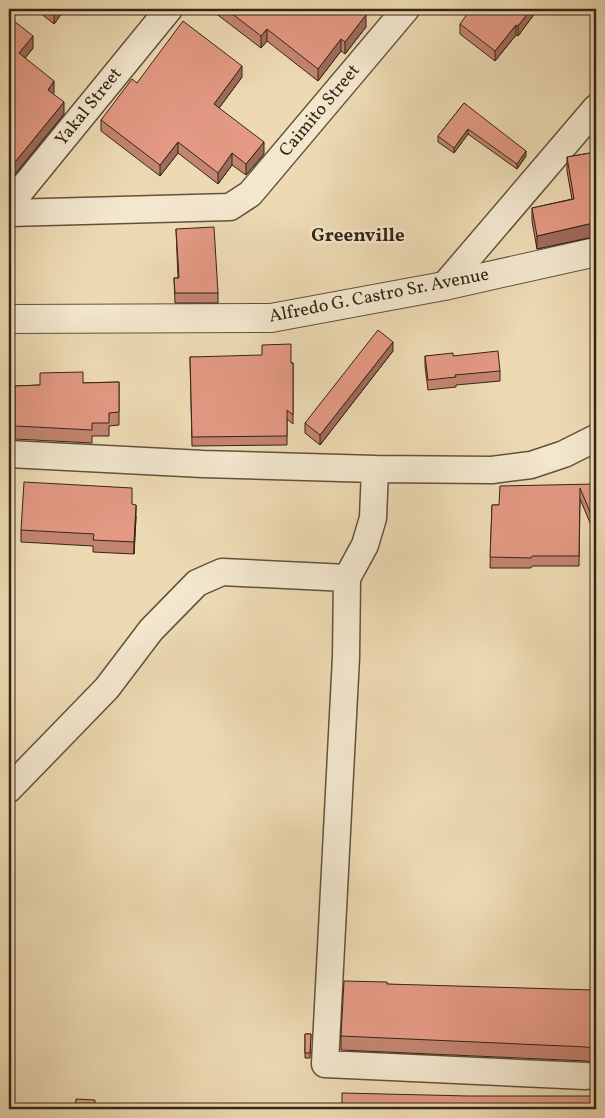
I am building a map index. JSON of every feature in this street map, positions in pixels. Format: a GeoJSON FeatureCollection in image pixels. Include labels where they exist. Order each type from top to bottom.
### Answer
{"type":"FeatureCollection","features":[{"type":"Feature","properties":{"kind":"street","name":"Yakal Street"},"geometry":{"type":"LineString","coordinates":[[9,205],[169,9]]}},
{"type":"Feature","properties":{"kind":"street","name":"Caimito Street"},"geometry":{"type":"LineString","coordinates":[[9,213],[230,207],[250,194],[406,9]]}},
{"type":"Feature","properties":{"kind":"street"},"geometry":{"type":"LineString","coordinates":[[444,286],[596,108]]}},
{"type":"Feature","properties":{"kind":"street","name":"Alfredo G. Castro Sr. Avenue"},"geometry":{"type":"LineString","coordinates":[[9,320],[272,318],[444,286],[596,252]]}},
{"type":"Feature","properties":{"kind":"street"},"geometry":{"type":"LineString","coordinates":[[9,454],[203,464],[492,470],[531,465],[564,454],[596,438]]}},
{"type":"Feature","properties":{"kind":"street"},"geometry":{"type":"LineString","coordinates":[[374,469],[373,518],[365,545],[347,578],[346,657],[325,1064],[586,1076]]}},
{"type":"Feature","properties":{"kind":"street"},"geometry":{"type":"LineString","coordinates":[[9,789],[108,688],[150,630],[197,583],[222,572],[347,578]]}},
{"type":"Feature","properties":{"kind":"building"},"geometry":{"type":"Polygon","coordinates":[[[226,9],[358,9],[366,15],[345,42],[341,39],[318,69],[267,29],[261,36],[226,9]]]}},
{"type":"Feature","properties":{"kind":"building"},"geometry":{"type":"Polygon","coordinates":[[[471,9],[531,9],[495,51],[460,24],[471,9]]]}},
{"type":"Feature","properties":{"kind":"building"},"geometry":{"type":"Polygon","coordinates":[[[9,17],[33,36],[19,53],[54,81],[48,90],[64,102],[11,167],[9,165],[9,17]]]}},
{"type":"Feature","properties":{"kind":"building"},"geometry":{"type":"Polygon","coordinates":[[[183,21],[242,66],[214,104],[264,142],[246,164],[232,153],[218,173],[178,142],[160,165],[101,120],[132,79],[137,83],[183,21]]]}},
{"type":"Feature","properties":{"kind":"building"},"geometry":{"type":"Polygon","coordinates":[[[464,103],[526,151],[517,164],[468,129],[454,148],[438,136],[464,103]]]}},
{"type":"Feature","properties":{"kind":"building"},"geometry":{"type":"Polygon","coordinates":[[[596,152],[596,223],[537,236],[532,208],[574,199],[567,157],[596,152]]]}},
{"type":"Feature","properties":{"kind":"building"},"geometry":{"type":"Polygon","coordinates":[[[214,227],[218,293],[175,293],[174,278],[179,278],[176,229],[214,227]]]}},
{"type":"Feature","properties":{"kind":"building"},"geometry":{"type":"Polygon","coordinates":[[[378,330],[393,342],[320,435],[305,423],[378,330]]]}},
{"type":"Feature","properties":{"kind":"building"},"geometry":{"type":"Polygon","coordinates":[[[291,344],[293,415],[287,410],[287,436],[192,437],[190,357],[262,355],[262,345],[291,344]]]}},
{"type":"Feature","properties":{"kind":"building"},"geometry":{"type":"Polygon","coordinates":[[[498,351],[500,371],[455,375],[456,377],[428,380],[425,356],[453,353],[453,356],[498,351]]]}},
{"type":"Feature","properties":{"kind":"building"},"geometry":{"type":"Polygon","coordinates":[[[83,372],[83,383],[119,382],[119,412],[109,413],[109,423],[92,423],[92,430],[15,426],[15,386],[40,385],[40,373],[83,372]]]}},
{"type":"Feature","properties":{"kind":"building"},"geometry":{"type":"Polygon","coordinates":[[[24,482],[132,488],[132,504],[136,505],[134,542],[93,540],[94,534],[21,530],[24,482]]]}},
{"type":"Feature","properties":{"kind":"building"},"geometry":{"type":"Polygon","coordinates":[[[596,484],[596,526],[580,488],[579,556],[490,557],[492,505],[499,505],[500,486],[596,484]]]}},
{"type":"Feature","properties":{"kind":"building"},"geometry":{"type":"Polygon","coordinates":[[[344,981],[593,990],[592,1022],[594,1022],[594,1049],[587,1047],[341,1036],[344,981]]]}},
{"type":"Feature","properties":{"kind":"building"},"geometry":{"type":"Polygon","coordinates":[[[305,1034],[311,1034],[310,1053],[305,1053],[305,1034]]]}},
{"type":"Feature","properties":{"kind":"building"},"geometry":{"type":"Polygon","coordinates":[[[342,1093],[596,1096],[596,1109],[342,1109],[342,1093]]]}},
{"type":"Feature","properties":{"kind":"building"},"geometry":{"type":"Polygon","coordinates":[[[76,1099],[95,1100],[95,1109],[75,1109],[76,1099]]]}},
{"type":"Feature","properties":{"kind":"building"},"geometry":{"type":"Polygon","coordinates":[[[286,1104],[303,1104],[303,1109],[285,1109],[286,1104]]]}},
{"type":"Feature","properties":{"kind":"district","name":"Greenville"},"geometry":{"type":"Point","coordinates":[358,236]}}]}
